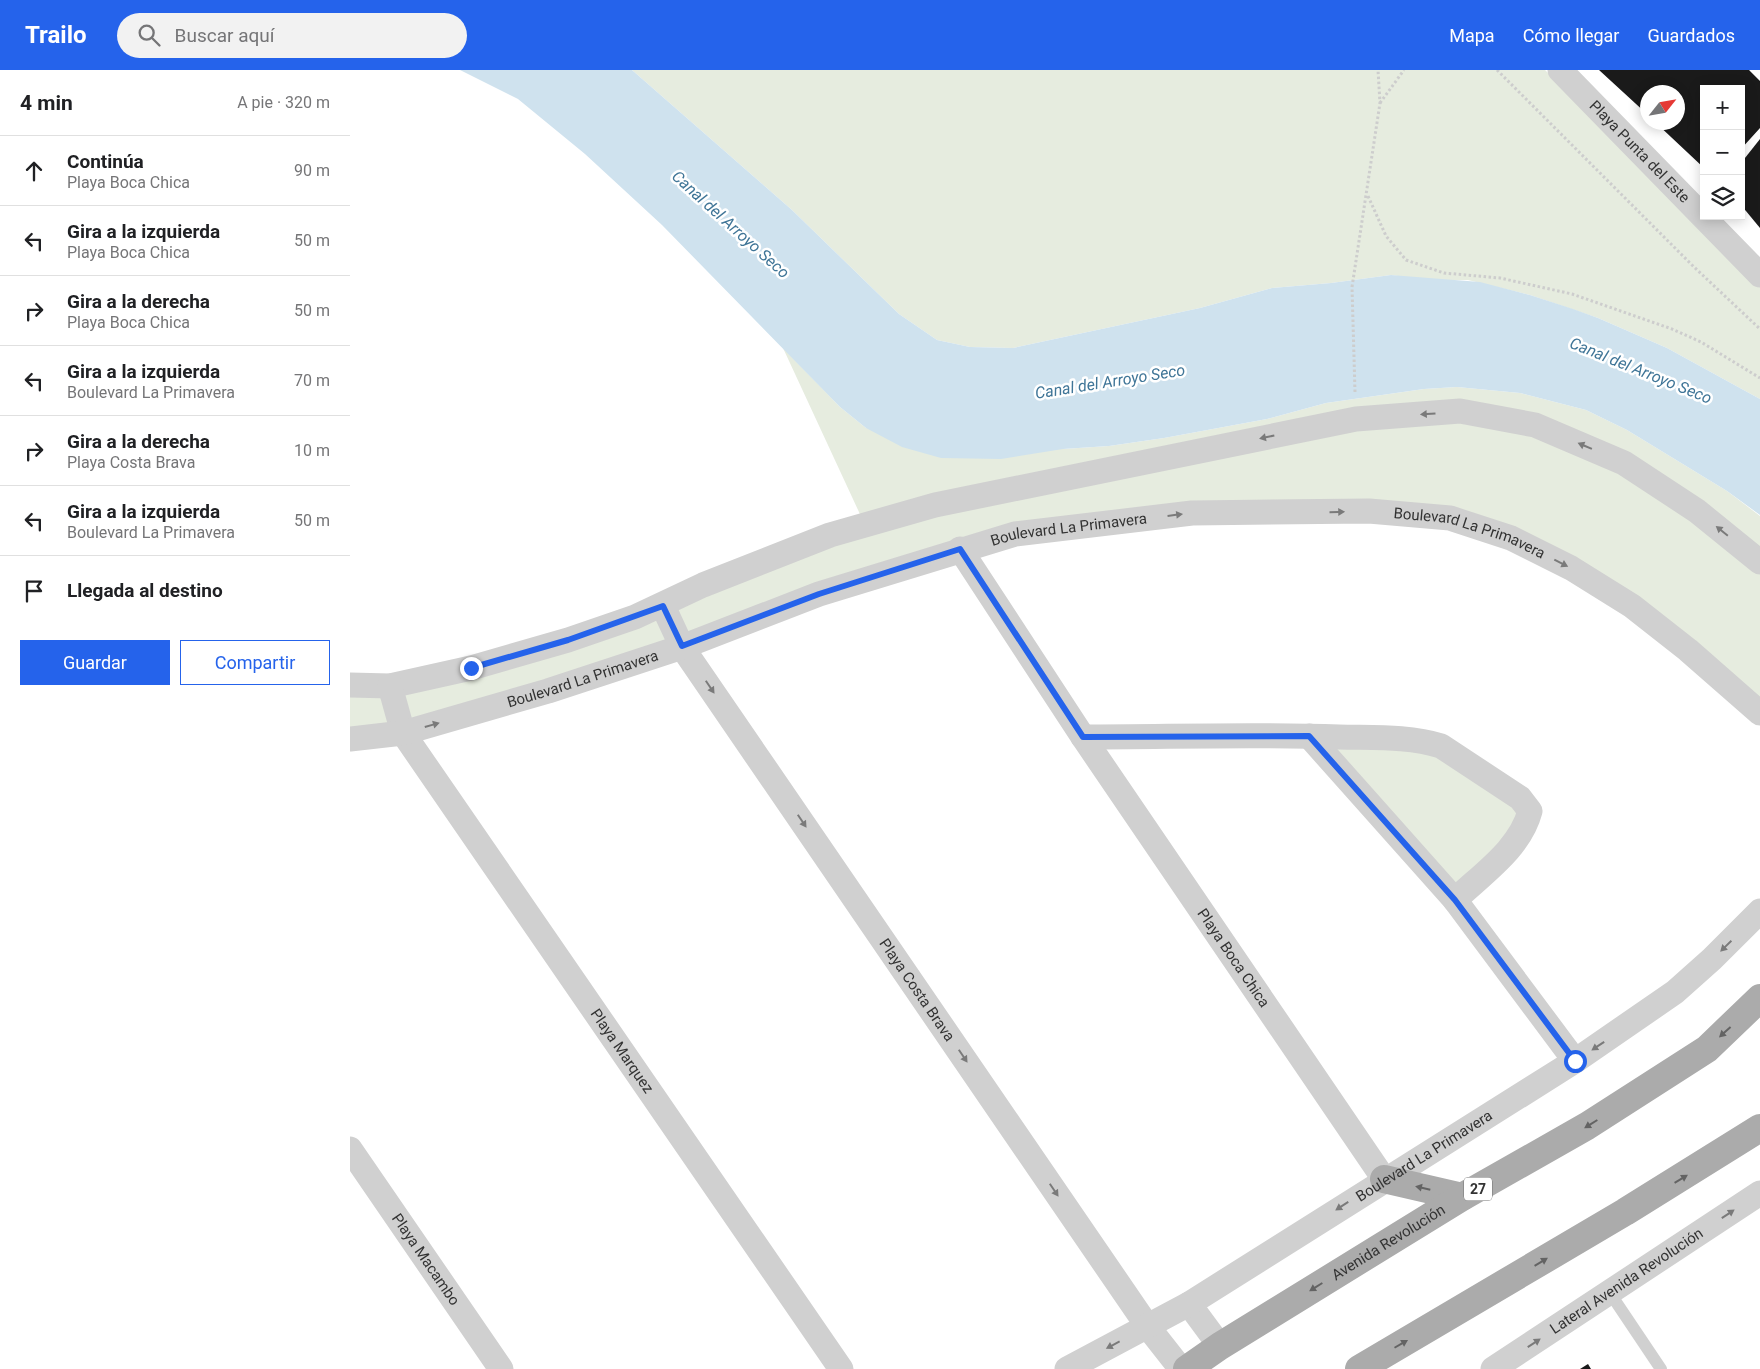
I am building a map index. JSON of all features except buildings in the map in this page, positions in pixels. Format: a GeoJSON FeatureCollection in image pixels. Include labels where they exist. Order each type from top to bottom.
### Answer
{"type":"FeatureCollection","features":[{"type":"Feature","properties":{"kind":"main road","name":"Avenida Revolución"},"geometry":{"type":"LineString","coordinates":[[1187,1369],[1220,1346],[1462,1198],[1588,1126],[1707,1049],[1760,998]]}},
{"type":"Feature","properties":{"kind":"main road"},"geometry":{"type":"LineString","coordinates":[[1359,1369],[1651,1196],[1760,1128]]}},
{"type":"Feature","properties":{"kind":"main road"},"geometry":{"type":"LineString","coordinates":[[1384,1179],[1462,1198]]}},
{"type":"Feature","properties":{"kind":"street","name":"Playa Punta del Este"},"geometry":{"type":"LineString","coordinates":[[1560,70],[1760,275]]}},
{"type":"Feature","properties":{"kind":"street"},"geometry":{"type":"LineString","coordinates":[[350,685],[390,686],[471,668],[568,640],[663,606],[703,585],[830,535],[935,504],[1356,419],[1460,412],[1535,425],[1624,463],[1697,511],[1760,562]]}},
{"type":"Feature","properties":{"kind":"street","name":"Boulevard La Primavera"},"geometry":{"type":"LineString","coordinates":[[352,742],[403,733],[548,691],[682,646],[819,594],[960,549],[1015,534],[1192,513],[1368,511],[1450,518],[1511,538],[1571,568],[1632,606],[1688,650],[1760,713]]}},
{"type":"Feature","properties":{"kind":"street","name":"Playa Boca Chica"},"geometry":{"type":"LineString","coordinates":[[960,549],[1083,737],[1384,1179]]}},
{"type":"Feature","properties":{"kind":"street","name":"Playa Costa Brava"},"geometry":{"type":"LineString","coordinates":[[663,606],[682,646],[1148,1327],[1181,1369]]}},
{"type":"Feature","properties":{"kind":"street","name":"Playa Marquez"},"geometry":{"type":"LineString","coordinates":[[390,686],[403,733],[841,1369]]}},
{"type":"Feature","properties":{"kind":"street"},"geometry":{"type":"LineString","coordinates":[[1083,737],[1309,736],[1427,742],[1441,746],[1520,798],[1530,812],[1517,840],[1455,900]]}},
{"type":"Feature","properties":{"kind":"street"},"geometry":{"type":"LineString","coordinates":[[1309,736],[1455,900],[1575,1061]]}},
{"type":"Feature","properties":{"kind":"street","name":"Boulevard La Primavera"},"geometry":{"type":"LineString","coordinates":[[1067,1369],[1189,1304],[1384,1179],[1575,1061],[1674,992],[1712,959],[1760,911]]}},
{"type":"Feature","properties":{"kind":"street","name":"Playa Macambo"},"geometry":{"type":"LineString","coordinates":[[350,1149],[501,1369]]}},
{"type":"Feature","properties":{"kind":"street","name":"Lateral Avenida Revolución"},"geometry":{"type":"LineString","coordinates":[[1504,1366],[1760,1193]]}},
{"type":"Feature","properties":{"kind":"street"},"geometry":{"type":"LineString","coordinates":[[1189,1304],[1220,1346]]}},
{"type":"Feature","properties":{"kind":"lane"},"geometry":{"type":"LineString","coordinates":[[1610,1293],[1661,1369]]}},
{"type":"Feature","properties":{"kind":"path"},"geometry":{"type":"LineString","coordinates":[[1356,419],[1352,286],[1368,196],[1380,103],[1378,70]]}},
{"type":"Feature","properties":{"kind":"path"},"geometry":{"type":"LineString","coordinates":[[1380,103],[1404,70]]}},
{"type":"Feature","properties":{"kind":"path"},"geometry":{"type":"LineString","coordinates":[[1496,70],[1694,267],[1760,329]]}},
{"type":"Feature","properties":{"kind":"path"},"geometry":{"type":"LineString","coordinates":[[1368,196],[1386,236],[1406,260],[1444,273],[1478,275],[1528,282],[1586,298],[1672,329],[1701,342],[1760,378]]}},
{"type":"Feature","properties":{"kind":"shaded area"},"geometry":{"type":"Polygon","coordinates":[[[632,70],[1545,70],[1760,281],[1760,399],[1667,348],[1598,318],[1530,295],[1468,280],[1427,280],[1391,275],[1272,288],[1200,308],[1013,348],[970,347],[937,340],[899,314],[792,210],[632,70]]]}},
{"type":"Feature","properties":{"kind":"shaded area"},"geometry":{"type":"Polygon","coordinates":[[[783,348],[840,407],[866,428],[1063,449],[1109,446],[1164,438],[1267,419],[1326,403],[1424,389],[1457,387],[1520,393],[1586,410],[1627,430],[1727,491],[1760,516],[1760,713],[1688,650],[1511,538],[1369,511],[1015,534],[682,647],[350,739],[350,685],[568,640],[865,525],[783,348]]]}},
{"type":"Feature","properties":{"kind":"shaded area"},"geometry":{"type":"Polygon","coordinates":[[[1309,736],[1427,742],[1530,811],[1455,900],[1309,736]]]}},
{"type":"Feature","properties":{"kind":"water","name":"Canal del Arroyo Seco"},"geometry":{"type":"Polygon","coordinates":[[[460,70],[632,70],[792,210],[899,314],[937,340],[970,347],[1013,348],[1200,308],[1272,288],[1391,275],[1480,282],[1573,309],[1667,348],[1760,399],[1760,515],[1727,491],[1627,430],[1586,410],[1520,393],[1457,387],[1424,389],[1326,403],[1267,419],[1164,438],[1109,446],[1063,449],[1001,459],[941,458],[902,447],[866,428],[840,407],[662,225],[585,154],[518,99],[460,70]]]}},
{"type":"Feature","properties":{"kind":"route"},"geometry":{"type":"LineString","coordinates":[[471,668],[568,640],[663,606],[682,646],[819,594],[960,549],[1083,737],[1309,736],[1455,900],[1575,1061]]}}]}
